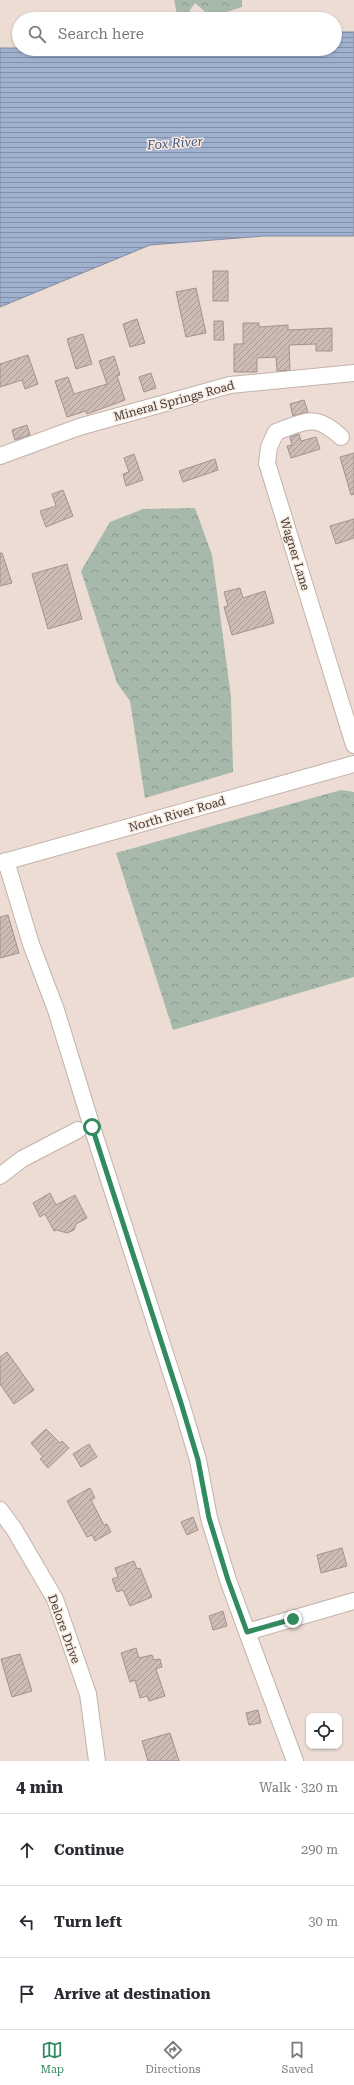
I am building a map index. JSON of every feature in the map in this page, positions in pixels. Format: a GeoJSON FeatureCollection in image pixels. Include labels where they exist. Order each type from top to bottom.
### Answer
{"type":"FeatureCollection","features":[{"type":"Feature","properties":{"kind":"street","name":"Mineral Springs Road"},"geometry":{"type":"LineString","coordinates":[[0,456],[79,427],[230,385],[354,373]]}},
{"type":"Feature","properties":{"kind":"street","name":"Wagner Lane"},"geometry":{"type":"LineString","coordinates":[[342,437],[332,428],[316,420],[300,423],[276,432],[269,446],[267,463],[354,745]]}},
{"type":"Feature","properties":{"kind":"street","name":"North River Road"},"geometry":{"type":"LineString","coordinates":[[3,862],[354,764]]}},
{"type":"Feature","properties":{"kind":"street"},"geometry":{"type":"LineString","coordinates":[[3,862],[31,944],[56,1010],[181,1403],[198,1460],[209,1518],[228,1580],[295,1761]]}},
{"type":"Feature","properties":{"kind":"street"},"geometry":{"type":"LineString","coordinates":[[0,1176],[22,1159],[78,1130]]}},
{"type":"Feature","properties":{"kind":"street","name":"Delore Drive"},"geometry":{"type":"LineString","coordinates":[[0,1510],[14,1529],[55,1599],[88,1694],[97,1761]]}},
{"type":"Feature","properties":{"kind":"street"},"geometry":{"type":"LineString","coordinates":[[247,1632],[354,1601]]}},
{"type":"Feature","properties":{"kind":"green space"},"geometry":{"type":"Polygon","coordinates":[[[174,0],[242,0],[242,7],[226,12],[205,12],[195,3],[189,12],[177,12],[174,0]]]}},
{"type":"Feature","properties":{"kind":"green space"},"geometry":{"type":"Polygon","coordinates":[[[195,508],[212,555],[231,697],[233,772],[145,798],[130,701],[117,683],[81,571],[110,522],[143,509],[195,508]]]}},
{"type":"Feature","properties":{"kind":"green space"},"geometry":{"type":"Polygon","coordinates":[[[341,790],[354,792],[354,977],[173,1030],[116,853],[341,790]]]}},
{"type":"Feature","properties":{"kind":"water","name":"Fox River"},"geometry":{"type":"Polygon","coordinates":[[[342,32],[354,32],[354,236],[264,236],[150,245],[0,307],[0,48],[12,48],[12,56],[342,56],[342,32]]]}},
{"type":"Feature","properties":{"kind":"building"},"geometry":{"type":"Polygon","coordinates":[[[213,271],[228,271],[228,301],[213,301],[213,271]]]}},
{"type":"Feature","properties":{"kind":"building"},"geometry":{"type":"Polygon","coordinates":[[[196,288],[206,333],[186,337],[176,292],[196,288]]]}},
{"type":"Feature","properties":{"kind":"building"},"geometry":{"type":"Polygon","coordinates":[[[137,319],[145,343],[130,347],[123,324],[137,319]]]}},
{"type":"Feature","properties":{"kind":"building"},"geometry":{"type":"Polygon","coordinates":[[[214,321],[223,321],[224,340],[214,340],[214,321]]]}},
{"type":"Feature","properties":{"kind":"building"},"geometry":{"type":"Polygon","coordinates":[[[243,323],[259,323],[259,327],[288,325],[288,330],[332,328],[332,351],[316,351],[316,344],[289,345],[290,370],[277,371],[276,357],[257,358],[257,372],[234,372],[234,344],[243,344],[243,323]]]}},
{"type":"Feature","properties":{"kind":"building"},"geometry":{"type":"Polygon","coordinates":[[[83,334],[92,364],[76,369],[67,339],[83,334]]]}},
{"type":"Feature","properties":{"kind":"building"},"geometry":{"type":"Polygon","coordinates":[[[28,355],[38,384],[25,389],[22,380],[0,387],[0,364],[28,355]]]}},
{"type":"Feature","properties":{"kind":"building"},"geometry":{"type":"Polygon","coordinates":[[[114,356],[120,375],[117,376],[125,400],[87,414],[86,411],[67,417],[55,381],[68,377],[74,394],[107,384],[99,361],[114,356]]]}},
{"type":"Feature","properties":{"kind":"building"},"geometry":{"type":"Polygon","coordinates":[[[151,373],[156,388],[144,392],[139,377],[151,373]]]}},
{"type":"Feature","properties":{"kind":"building"},"geometry":{"type":"Polygon","coordinates":[[[304,400],[308,412],[293,416],[290,404],[304,400]]]}},
{"type":"Feature","properties":{"kind":"building"},"geometry":{"type":"Polygon","coordinates":[[[27,425],[30,435],[15,440],[12,430],[27,425]]]}},
{"type":"Feature","properties":{"kind":"building"},"geometry":{"type":"Polygon","coordinates":[[[299,434],[301,441],[316,437],[320,449],[291,458],[287,446],[292,445],[290,437],[299,434]]]}},
{"type":"Feature","properties":{"kind":"building"},"geometry":{"type":"Polygon","coordinates":[[[354,453],[354,494],[351,495],[340,457],[354,453]]]}},
{"type":"Feature","properties":{"kind":"building"},"geometry":{"type":"Polygon","coordinates":[[[134,454],[143,480],[126,486],[123,474],[129,472],[124,458],[134,454]]]}},
{"type":"Feature","properties":{"kind":"building"},"geometry":{"type":"Polygon","coordinates":[[[215,459],[218,470],[183,482],[179,471],[215,459]]]}},
{"type":"Feature","properties":{"kind":"building"},"geometry":{"type":"Polygon","coordinates":[[[63,490],[73,516],[46,527],[40,511],[56,506],[52,494],[63,490]]]}},
{"type":"Feature","properties":{"kind":"building"},"geometry":{"type":"Polygon","coordinates":[[[354,519],[354,538],[336,544],[330,526],[354,519]]]}},
{"type":"Feature","properties":{"kind":"building"},"geometry":{"type":"Polygon","coordinates":[[[0,553],[2,553],[12,583],[0,586],[0,553]]]}},
{"type":"Feature","properties":{"kind":"building"},"geometry":{"type":"Polygon","coordinates":[[[67,564],[82,619],[48,629],[32,574],[67,564]]]}},
{"type":"Feature","properties":{"kind":"building"},"geometry":{"type":"Polygon","coordinates":[[[240,588],[243,598],[265,591],[274,623],[232,635],[224,607],[228,606],[224,592],[240,588]]]}},
{"type":"Feature","properties":{"kind":"building"},"geometry":{"type":"Polygon","coordinates":[[[8,915],[19,953],[0,958],[0,917],[8,915]]]}},
{"type":"Feature","properties":{"kind":"building"},"geometry":{"type":"Polygon","coordinates":[[[50,1193],[56,1205],[75,1195],[87,1218],[76,1224],[74,1230],[67,1233],[57,1230],[54,1231],[45,1214],[40,1217],[33,1203],[50,1193]]]}},
{"type":"Feature","properties":{"kind":"building"},"geometry":{"type":"Polygon","coordinates":[[[7,1352],[34,1390],[14,1404],[0,1384],[0,1357],[7,1352]]]}},
{"type":"Feature","properties":{"kind":"building"},"geometry":{"type":"Polygon","coordinates":[[[46,1429],[60,1443],[62,1441],[69,1448],[48,1468],[40,1459],[43,1457],[31,1443],[46,1429]]]}},
{"type":"Feature","properties":{"kind":"building"},"geometry":{"type":"Polygon","coordinates":[[[89,1444],[97,1457],[81,1467],[73,1454],[89,1444]]]}},
{"type":"Feature","properties":{"kind":"building"},"geometry":{"type":"Polygon","coordinates":[[[90,1488],[95,1498],[91,1500],[104,1525],[107,1524],[111,1532],[95,1541],[92,1535],[87,1537],[67,1501],[90,1488]]]}},
{"type":"Feature","properties":{"kind":"building"},"geometry":{"type":"Polygon","coordinates":[[[193,1517],[198,1530],[187,1535],[181,1522],[193,1517]]]}},
{"type":"Feature","properties":{"kind":"building"},"geometry":{"type":"Polygon","coordinates":[[[342,1548],[347,1566],[321,1573],[317,1555],[342,1548]]]}},
{"type":"Feature","properties":{"kind":"building"},"geometry":{"type":"Polygon","coordinates":[[[134,1561],[137,1569],[140,1568],[152,1597],[130,1606],[123,1590],[117,1592],[112,1579],[118,1577],[115,1568],[134,1561]]]}},
{"type":"Feature","properties":{"kind":"building"},"geometry":{"type":"Polygon","coordinates":[[[223,1611],[227,1626],[213,1630],[209,1616],[223,1611]]]}},
{"type":"Feature","properties":{"kind":"building"},"geometry":{"type":"Polygon","coordinates":[[[136,1648],[139,1658],[152,1655],[154,1660],[160,1659],[162,1667],[156,1669],[165,1696],[149,1701],[147,1696],[140,1698],[135,1680],[130,1682],[121,1653],[136,1648]]]}},
{"type":"Feature","properties":{"kind":"building"},"geometry":{"type":"Polygon","coordinates":[[[20,1654],[32,1691],[12,1697],[1,1659],[20,1654]]]}},
{"type":"Feature","properties":{"kind":"building"},"geometry":{"type":"Polygon","coordinates":[[[258,1710],[261,1723],[249,1725],[246,1713],[258,1710]]]}},
{"type":"Feature","properties":{"kind":"building"},"geometry":{"type":"Polygon","coordinates":[[[170,1733],[179,1761],[148,1761],[142,1741],[170,1733]]]}},
{"type":"Feature","properties":{"kind":"route"},"geometry":{"type":"LineString","coordinates":[[92,1127],[181,1403],[198,1460],[209,1518],[228,1580],[247,1632],[293,1619]]}}]}
